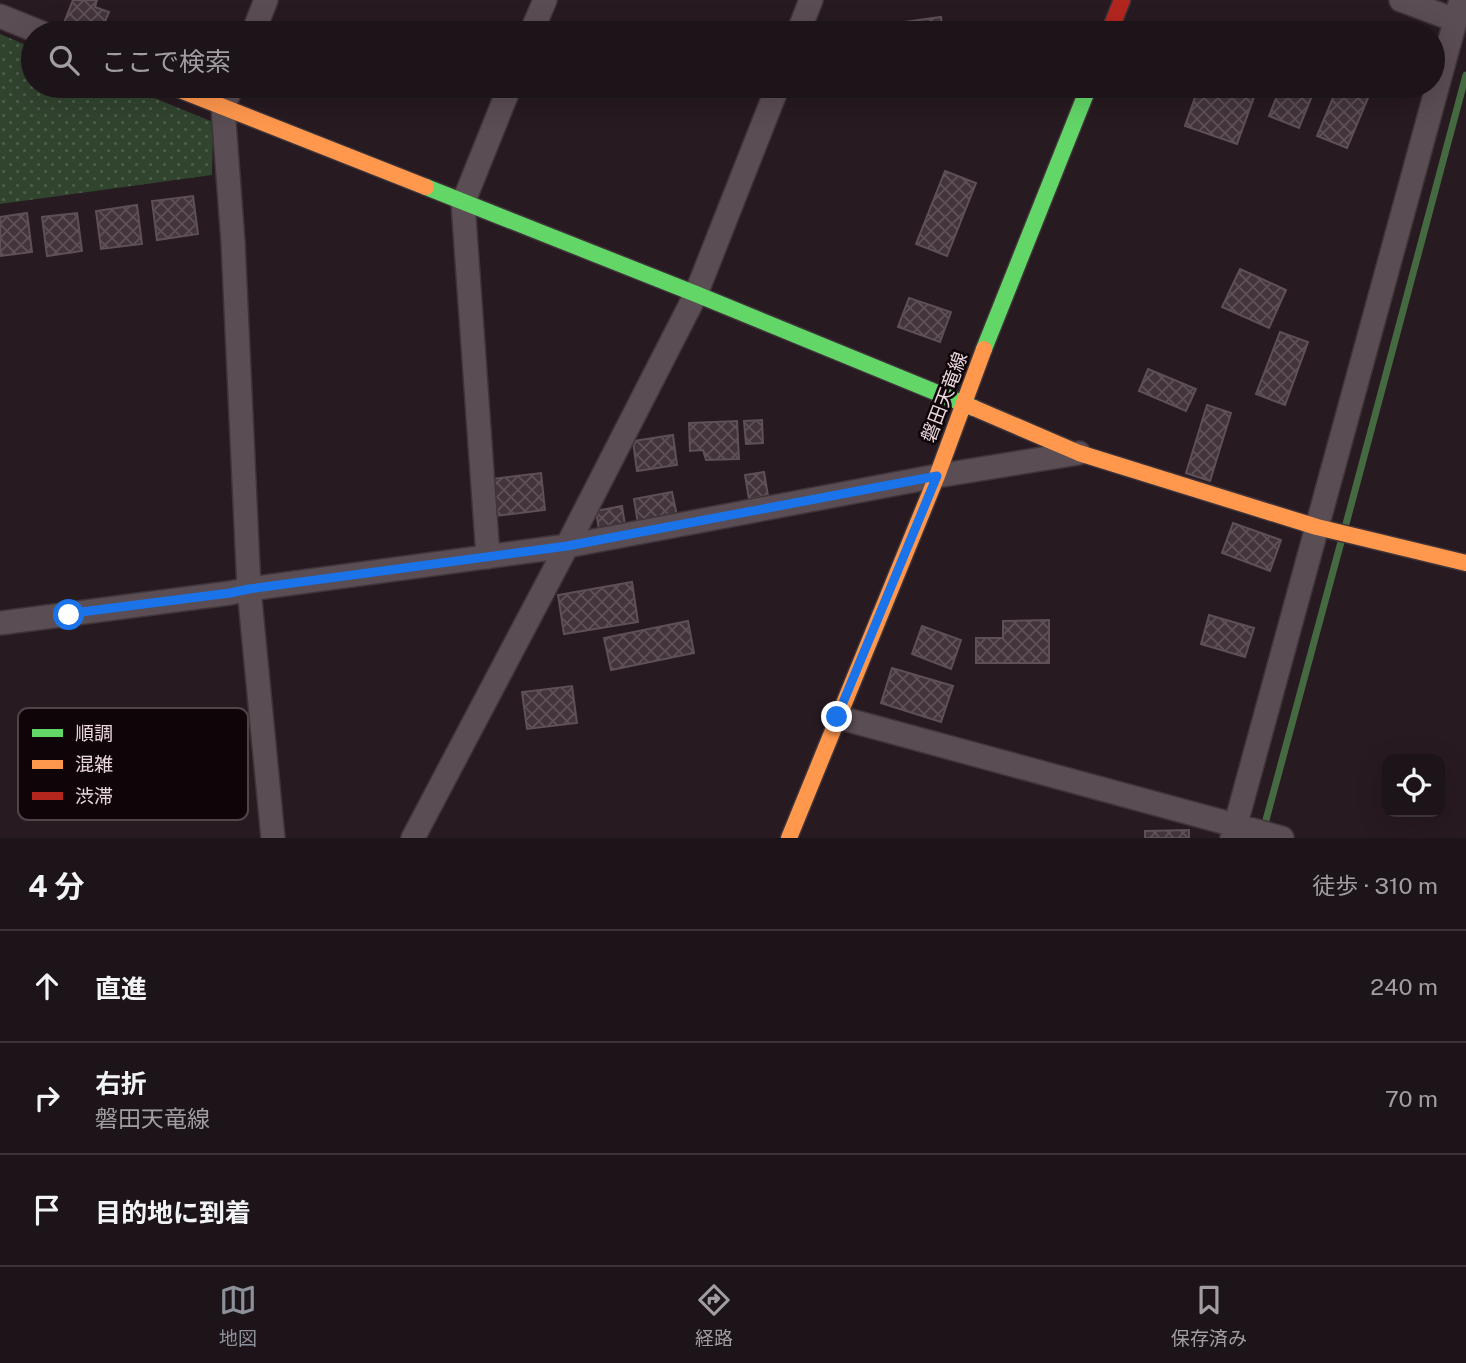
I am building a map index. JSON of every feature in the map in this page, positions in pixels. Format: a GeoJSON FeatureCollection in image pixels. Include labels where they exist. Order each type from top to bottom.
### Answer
{"type":"FeatureCollection","features":[{"type":"Feature","properties":{"kind":"street"},"geometry":{"type":"LineString","coordinates":[[258,21],[266,0]]}},
{"type":"Feature","properties":{"kind":"street"},"geometry":{"type":"LineString","coordinates":[[536,21],[545,0]]}},
{"type":"Feature","properties":{"kind":"street"},"geometry":{"type":"LineString","coordinates":[[803,21],[811,0]]}},
{"type":"Feature","properties":{"kind":"street"},"geometry":{"type":"LineString","coordinates":[[1114,21],[1122,0]]}},
{"type":"Feature","properties":{"kind":"street"},"geometry":{"type":"LineString","coordinates":[[1401,0],[1458,10],[1445,58]]}},
{"type":"Feature","properties":{"kind":"street"},"geometry":{"type":"LineString","coordinates":[[0,16],[21,24]]}},
{"type":"Feature","properties":{"kind":"street"},"geometry":{"type":"LineString","coordinates":[[199,98],[696,295],[1079,453],[1317,527],[1466,563]]}},
{"type":"Feature","properties":{"kind":"street"},"geometry":{"type":"LineString","coordinates":[[227,98],[223,108],[233,242],[249,589],[274,838]]}},
{"type":"Feature","properties":{"kind":"street"},"geometry":{"type":"LineString","coordinates":[[488,557],[463,203],[505,98]]}},
{"type":"Feature","properties":{"kind":"street"},"geometry":{"type":"LineString","coordinates":[[412,838],[696,295],[773,98]]}},
{"type":"Feature","properties":{"kind":"street","name":"磐田天竜線"},"geometry":{"type":"LineString","coordinates":[[789,838],[937,476],[1083,98]]}},
{"type":"Feature","properties":{"kind":"street"},"geometry":{"type":"LineString","coordinates":[[1234,832],[1434,98]]}},
{"type":"Feature","properties":{"kind":"street"},"geometry":{"type":"LineString","coordinates":[[0,623],[567,546],[937,476],[1079,453]]}},
{"type":"Feature","properties":{"kind":"street"},"geometry":{"type":"LineString","coordinates":[[837,717],[1234,832],[1282,838]]}},
{"type":"Feature","properties":{"kind":"green space"},"geometry":{"type":"Polygon","coordinates":[[[0,34],[21,43],[21,98],[154,98],[213,122],[212,175],[0,204],[0,34]]]}},
{"type":"Feature","properties":{"kind":"building"},"geometry":{"type":"Polygon","coordinates":[[[73,0],[97,0],[95,7],[109,12],[105,21],[65,21],[73,0]]]}},
{"type":"Feature","properties":{"kind":"building"},"geometry":{"type":"Polygon","coordinates":[[[941,17],[942,21],[911,21],[941,17]]]}},
{"type":"Feature","properties":{"kind":"building"},"geometry":{"type":"Polygon","coordinates":[[[1195,98],[1254,98],[1237,144],[1185,126],[1195,98]]]}},
{"type":"Feature","properties":{"kind":"building"},"geometry":{"type":"Polygon","coordinates":[[[1276,98],[1311,98],[1299,128],[1269,116],[1276,98]]]}},
{"type":"Feature","properties":{"kind":"building"},"geometry":{"type":"Polygon","coordinates":[[[1333,98],[1368,98],[1347,148],[1317,136],[1333,98]]]}},
{"type":"Feature","properties":{"kind":"building"},"geometry":{"type":"Polygon","coordinates":[[[945,171],[976,183],[947,256],[916,244],[945,171]]]}},
{"type":"Feature","properties":{"kind":"building"},"geometry":{"type":"Polygon","coordinates":[[[193,196],[198,234],[157,240],[152,201],[193,196]]]}},
{"type":"Feature","properties":{"kind":"building"},"geometry":{"type":"Polygon","coordinates":[[[137,205],[142,244],[101,249],[96,211],[137,205]]]}},
{"type":"Feature","properties":{"kind":"building"},"geometry":{"type":"Polygon","coordinates":[[[27,213],[32,252],[0,256],[0,217],[27,213]]]}},
{"type":"Feature","properties":{"kind":"building"},"geometry":{"type":"Polygon","coordinates":[[[77,213],[82,251],[47,256],[42,217],[77,213]]]}},
{"type":"Feature","properties":{"kind":"building"},"geometry":{"type":"Polygon","coordinates":[[[1240,269],[1286,290],[1269,328],[1222,307],[1240,269]]]}},
{"type":"Feature","properties":{"kind":"building"},"geometry":{"type":"Polygon","coordinates":[[[909,298],[951,312],[940,342],[898,327],[909,298]]]}},
{"type":"Feature","properties":{"kind":"building"},"geometry":{"type":"Polygon","coordinates":[[[1280,332],[1308,342],[1285,405],[1256,394],[1280,332]]]}},
{"type":"Feature","properties":{"kind":"building"},"geometry":{"type":"Polygon","coordinates":[[[1148,369],[1196,389],[1186,411],[1139,391],[1148,369]]]}},
{"type":"Feature","properties":{"kind":"building"},"geometry":{"type":"Polygon","coordinates":[[[1207,405],[1231,413],[1210,481],[1186,473],[1207,405]]]}},
{"type":"Feature","properties":{"kind":"building"},"geometry":{"type":"Polygon","coordinates":[[[762,420],[763,443],[746,444],[744,421],[762,420]]]}},
{"type":"Feature","properties":{"kind":"building"},"geometry":{"type":"Polygon","coordinates":[[[737,421],[739,459],[706,460],[703,450],[690,451],[689,423],[737,421]]]}},
{"type":"Feature","properties":{"kind":"building"},"geometry":{"type":"Polygon","coordinates":[[[673,435],[677,465],[637,471],[633,441],[673,435]]]}},
{"type":"Feature","properties":{"kind":"building"},"geometry":{"type":"Polygon","coordinates":[[[764,472],[768,496],[749,499],[745,475],[764,472]]]}},
{"type":"Feature","properties":{"kind":"building"},"geometry":{"type":"Polygon","coordinates":[[[541,473],[545,510],[496,516],[492,479],[541,473]]]}},
{"type":"Feature","properties":{"kind":"building"},"geometry":{"type":"Polygon","coordinates":[[[672,492],[677,516],[638,524],[634,499],[672,492]]]}},
{"type":"Feature","properties":{"kind":"building"},"geometry":{"type":"Polygon","coordinates":[[[622,506],[625,525],[599,530],[596,511],[622,506]]]}},
{"type":"Feature","properties":{"kind":"building"},"geometry":{"type":"Polygon","coordinates":[[[1233,523],[1281,540],[1270,571],[1222,553],[1233,523]]]}},
{"type":"Feature","properties":{"kind":"building"},"geometry":{"type":"Polygon","coordinates":[[[632,582],[638,622],[564,634],[558,595],[632,582]]]}},
{"type":"Feature","properties":{"kind":"building"},"geometry":{"type":"Polygon","coordinates":[[[1209,615],[1254,628],[1245,657],[1201,644],[1209,615]]]}},
{"type":"Feature","properties":{"kind":"building"},"geometry":{"type":"Polygon","coordinates":[[[1049,620],[1049,663],[976,663],[976,638],[1003,638],[1003,621],[1049,620]]]}},
{"type":"Feature","properties":{"kind":"building"},"geometry":{"type":"Polygon","coordinates":[[[688,621],[694,653],[611,670],[604,638],[688,621]]]}},
{"type":"Feature","properties":{"kind":"building"},"geometry":{"type":"Polygon","coordinates":[[[922,626],[961,640],[951,669],[912,654],[922,626]]]}},
{"type":"Feature","properties":{"kind":"building"},"geometry":{"type":"Polygon","coordinates":[[[892,668],[953,686],[941,722],[881,703],[892,668]]]}},
{"type":"Feature","properties":{"kind":"building"},"geometry":{"type":"Polygon","coordinates":[[[572,686],[577,723],[527,729],[522,692],[572,686]]]}},
{"type":"Feature","properties":{"kind":"building"},"geometry":{"type":"Polygon","coordinates":[[[1189,830],[1189,838],[1145,838],[1145,831],[1189,830]]]}},
{"type":"Feature","properties":{"kind":"waterway"},"geometry":{"type":"LineString","coordinates":[[1346,524],[1466,75]]}},
{"type":"Feature","properties":{"kind":"waterway"},"geometry":{"type":"LineString","coordinates":[[1263,831],[1341,542]]}},
{"type":"Feature","properties":{"kind":"traffic: fast"},"geometry":{"type":"LineString","coordinates":[[984,349],[1084,98]]}},
{"type":"Feature","properties":{"kind":"traffic: fast"},"geometry":{"type":"LineString","coordinates":[[426,187],[974,408]]}},
{"type":"Feature","properties":{"kind":"traffic: slow"},"geometry":{"type":"LineString","coordinates":[[200,98],[426,187]]}},
{"type":"Feature","properties":{"kind":"traffic: slow"},"geometry":{"type":"LineString","coordinates":[[789,838],[937,476],[984,349]]}},
{"type":"Feature","properties":{"kind":"traffic: slow"},"geometry":{"type":"LineString","coordinates":[[974,408],[1079,453],[1317,527],[1466,563]]}},
{"type":"Feature","properties":{"kind":"traffic: jam"},"geometry":{"type":"LineString","coordinates":[[1114,21],[1122,0]]}},
{"type":"Feature","properties":{"kind":"route"},"geometry":{"type":"LineString","coordinates":[[69,615],[567,546],[937,476],[837,717]]}}]}
